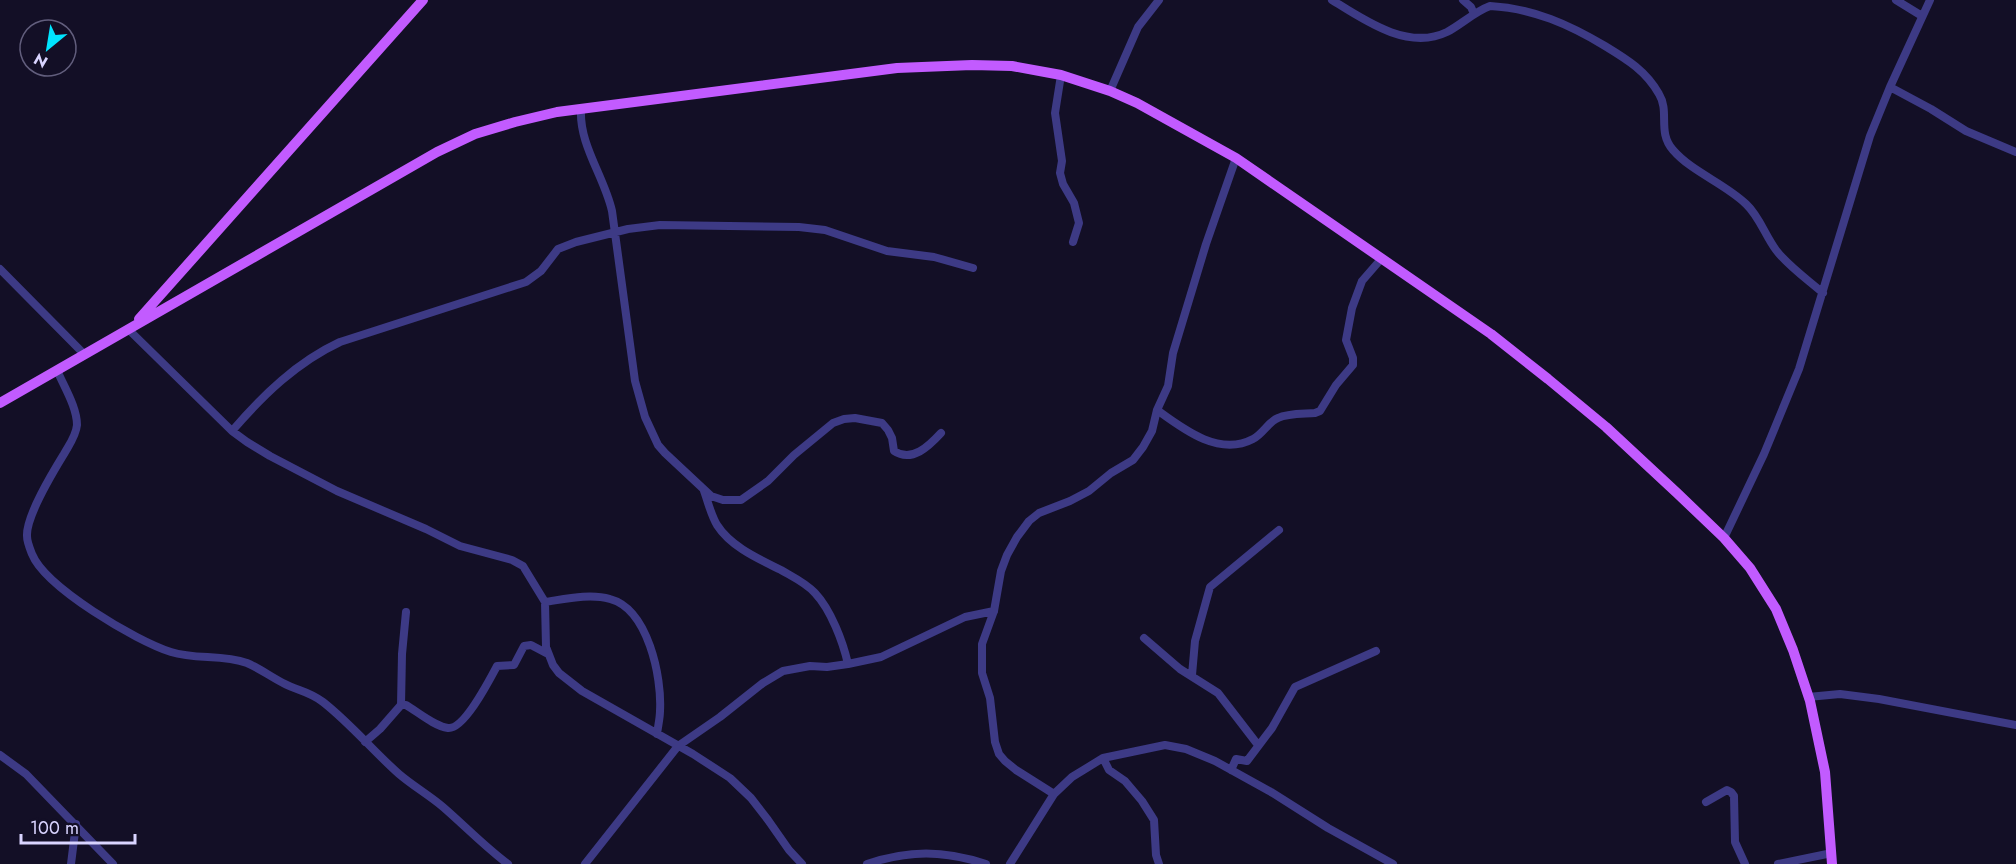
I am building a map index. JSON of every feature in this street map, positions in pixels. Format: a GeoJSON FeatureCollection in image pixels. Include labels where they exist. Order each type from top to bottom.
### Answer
{"type":"FeatureCollection","features":[{"type":"Feature","properties":{"kind":"main road"},"geometry":{"type":"LineString","coordinates":[[131,328],[423,0]]}},
{"type":"Feature","properties":{"kind":"main road"},"geometry":{"type":"LineString","coordinates":[[0,403],[437,152],[475,134],[557,112],[897,68],[1012,66],[1061,75],[1110,91],[1137,103],[1236,158],[1491,334],[1606,427],[1724,538],[1750,568],[1776,609],[1793,650],[1808,698],[1825,772],[1832,858]]}},
{"type":"Feature","properties":{"kind":"street"},"geometry":{"type":"LineString","coordinates":[[1110,91],[1138,27],[1159,0]]}},
{"type":"Feature","properties":{"kind":"street"},"geometry":{"type":"LineString","coordinates":[[1332,0],[1388,31],[1414,38],[1433,37],[1446,32],[1490,6],[1544,16],[1568,25],[1637,66],[1645,73],[1663,102],[1664,134],[1671,148],[1750,207],[1777,251],[1822,293]]}},
{"type":"Feature","properties":{"kind":"street"},"geometry":{"type":"LineString","coordinates":[[1463,0],[1471,7],[1474,14]]}},
{"type":"Feature","properties":{"kind":"street"},"geometry":{"type":"LineString","coordinates":[[1896,0],[1922,16]]}},
{"type":"Feature","properties":{"kind":"street"},"geometry":{"type":"LineString","coordinates":[[1724,538],[1792,387],[1870,136],[1930,0]]}},
{"type":"Feature","properties":{"kind":"street"},"geometry":{"type":"LineString","coordinates":[[1061,75],[1055,112],[1062,161],[1060,174],[1074,203],[1079,223],[1072,242]]}},
{"type":"Feature","properties":{"kind":"street"},"geometry":{"type":"LineString","coordinates":[[1890,87],[1966,131],[2016,152]]}},
{"type":"Feature","properties":{"kind":"street"},"geometry":{"type":"LineString","coordinates":[[581,109],[580,124],[608,194],[616,232],[622,294],[629,332],[630,359],[645,417],[658,445],[711,496],[741,500],[768,481],[794,455],[833,423],[844,419],[855,418],[882,423],[892,438],[894,451],[898,454],[910,454],[926,449],[941,433]]}},
{"type":"Feature","properties":{"kind":"street"},"geometry":{"type":"LineString","coordinates":[[1054,794],[1016,771],[999,754],[995,742],[990,698],[982,673],[982,644],[994,611],[1006,555],[1029,521],[1039,513],[1089,491],[1133,460],[1143,447],[1152,431],[1156,410],[1168,386],[1173,353],[1206,244],[1236,158]]}},
{"type":"Feature","properties":{"kind":"street"},"geometry":{"type":"LineString","coordinates":[[232,431],[268,392],[319,352],[362,334],[526,282],[541,271],[558,249],[628,229],[660,225],[799,227],[825,230],[848,236],[880,249],[934,257],[973,268]]}},
{"type":"Feature","properties":{"kind":"street"},"geometry":{"type":"LineString","coordinates":[[1156,410],[1199,437],[1215,443],[1230,444],[1252,440],[1278,418],[1320,411],[1336,385],[1353,365],[1353,358],[1346,340],[1352,308],[1362,281],[1382,258]]}},
{"type":"Feature","properties":{"kind":"street"},"geometry":{"type":"LineString","coordinates":[[0,269],[84,354]]}},
{"type":"Feature","properties":{"kind":"street"},"geometry":{"type":"LineString","coordinates":[[131,328],[232,431],[270,456],[338,491],[460,546],[518,563],[527,571],[545,602],[544,631],[548,654],[559,673],[574,686],[719,770],[761,810],[784,845],[802,864]]}},
{"type":"Feature","properties":{"kind":"street"},"geometry":{"type":"LineString","coordinates":[[57,370],[76,413],[77,425],[76,434],[51,474],[28,522],[26,537],[32,556],[42,569],[87,607],[122,630],[171,652],[201,657],[216,656],[248,664],[283,684],[308,691],[333,710],[407,781],[442,806],[508,864]]}},
{"type":"Feature","properties":{"kind":"street"},"geometry":{"type":"LineString","coordinates":[[703,488],[714,519],[729,539],[759,559],[800,581],[816,594],[827,609],[848,664]]}},
{"type":"Feature","properties":{"kind":"street"},"geometry":{"type":"LineString","coordinates":[[1192,675],[1195,641],[1210,587],[1279,530]]}},
{"type":"Feature","properties":{"kind":"street"},"geometry":{"type":"LineString","coordinates":[[545,602],[582,597],[610,599],[629,611],[646,632],[652,647],[660,710],[657,734]]}},
{"type":"Feature","properties":{"kind":"street"},"geometry":{"type":"LineString","coordinates":[[585,864],[678,746],[763,683],[783,671],[810,666],[827,667],[848,664],[881,657],[965,618],[994,611]]}},
{"type":"Feature","properties":{"kind":"street"},"geometry":{"type":"LineString","coordinates":[[364,741],[380,729],[401,705],[403,631],[406,612]]}},
{"type":"Feature","properties":{"kind":"street"},"geometry":{"type":"LineString","coordinates":[[1144,638],[1180,669],[1218,693],[1258,745]]}},
{"type":"Feature","properties":{"kind":"street"},"geometry":{"type":"LineString","coordinates":[[401,705],[406,705],[439,724],[453,728],[460,724],[497,666],[514,665],[524,646],[531,645],[548,654]]}},
{"type":"Feature","properties":{"kind":"street"},"geometry":{"type":"LineString","coordinates":[[1231,771],[1236,759],[1247,761],[1272,728],[1295,687],[1376,651]]}},
{"type":"Feature","properties":{"kind":"street"},"geometry":{"type":"LineString","coordinates":[[1808,698],[1840,694],[1880,699],[2016,725]]}},
{"type":"Feature","properties":{"kind":"street"},"geometry":{"type":"LineString","coordinates":[[1010,864],[1054,794],[1072,777],[1103,758],[1165,745],[1199,753],[1271,792],[1328,828],[1393,864]]}},
{"type":"Feature","properties":{"kind":"street"},"geometry":{"type":"LineString","coordinates":[[0,755],[26,774],[113,864]]}},
{"type":"Feature","properties":{"kind":"street"},"geometry":{"type":"LineString","coordinates":[[1103,758],[1109,770],[1125,782],[1142,801],[1154,820],[1156,855],[1159,864]]}},
{"type":"Feature","properties":{"kind":"street"},"geometry":{"type":"LineString","coordinates":[[1706,802],[1727,790],[1734,796],[1735,842],[1745,864]]}},
{"type":"Feature","properties":{"kind":"street"},"geometry":{"type":"LineString","coordinates":[[71,864],[76,824]]}},
{"type":"Feature","properties":{"kind":"street"},"geometry":{"type":"LineString","coordinates":[[867,864],[884,858],[928,852],[949,854],[986,864]]}},
{"type":"Feature","properties":{"kind":"street"},"geometry":{"type":"LineString","coordinates":[[1778,864],[1832,858]]}}]}
